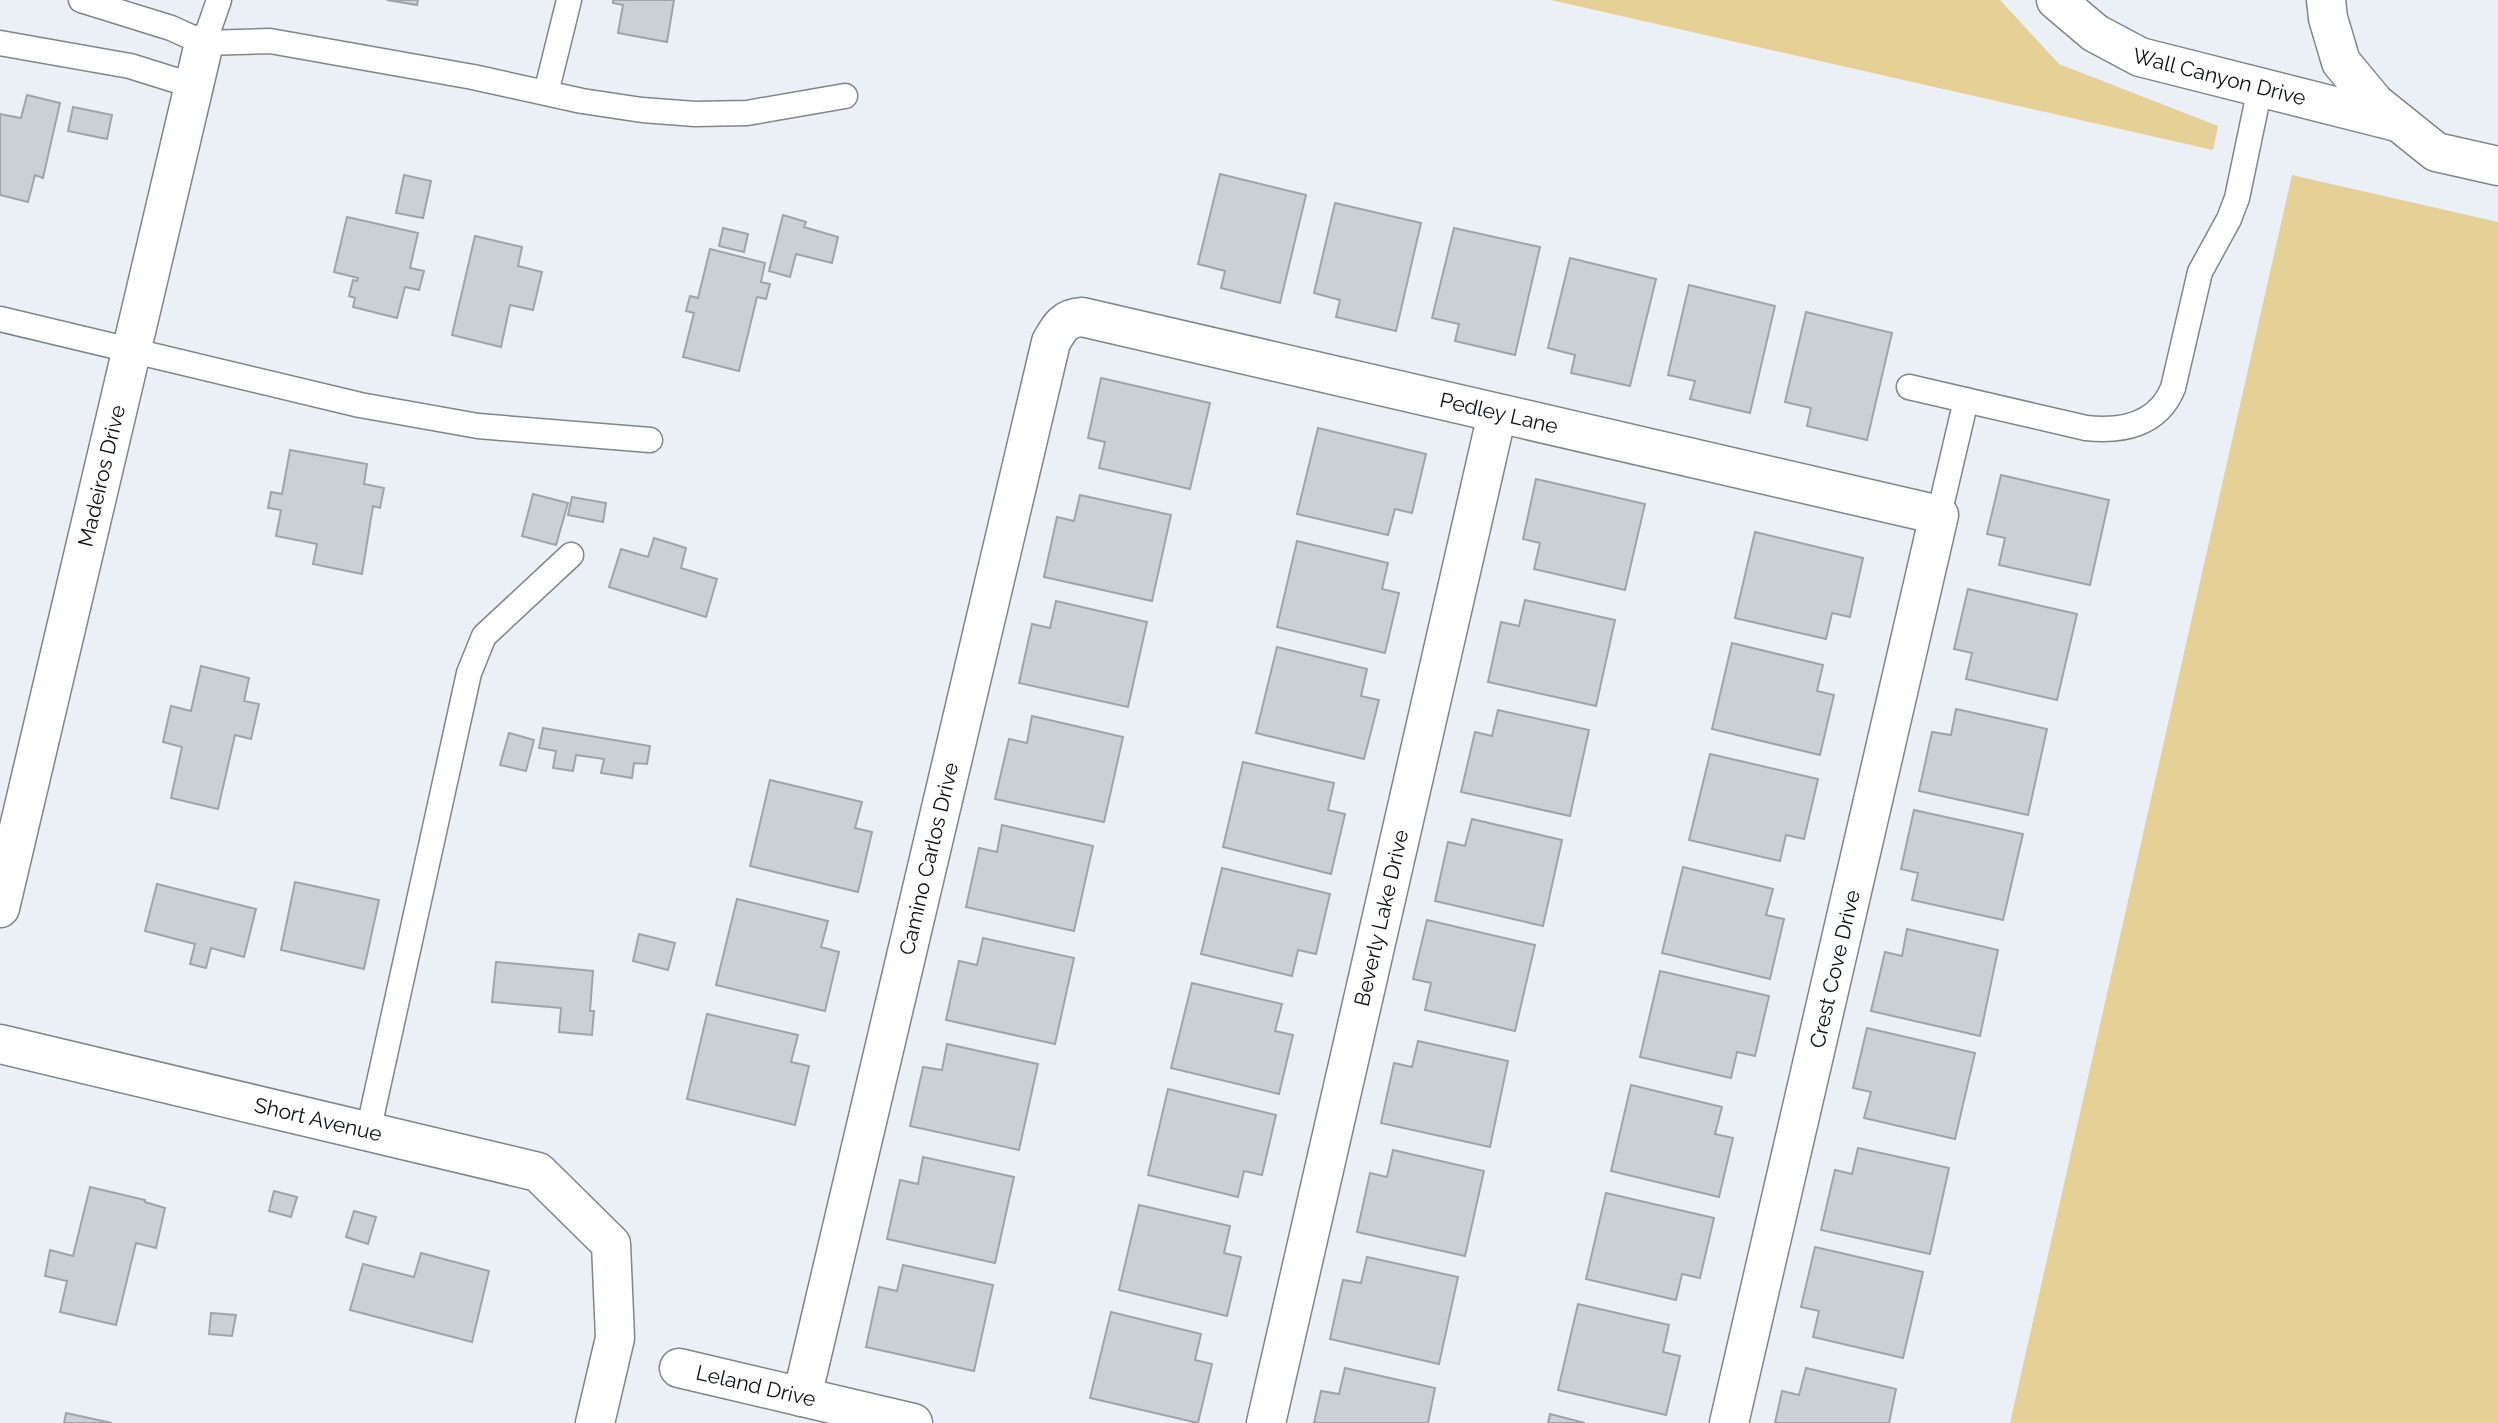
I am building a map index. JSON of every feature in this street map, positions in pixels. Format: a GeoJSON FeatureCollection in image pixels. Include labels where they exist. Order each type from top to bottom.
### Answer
{"type":"FeatureCollection","features":[{"type":"Feature","properties":{"kind":"street","name":"Wall Canyon Drive"},"geometry":{"type":"LineString","coordinates":[[2056,0],[2095,33],[2140,57],[2404,128]]}},
{"type":"Feature","properties":{"kind":"street"},"geometry":{"type":"LineString","coordinates":[[2326,0],[2340,62],[2375,103],[2436,152],[2498,166]]}},
{"type":"Feature","properties":{"kind":"street","name":"Madeiros Drive"},"geometry":{"type":"LineString","coordinates":[[0,908],[204,43]]}},
{"type":"Feature","properties":{"kind":"street","name":"Pedley Lane"},"geometry":{"type":"LineString","coordinates":[[1062,324],[1071,317],[1096,318],[1497,414],[1939,515]]}},
{"type":"Feature","properties":{"kind":"street","name":"Camino Carlos Drive"},"geometry":{"type":"LineString","coordinates":[[802,1397],[1051,342],[1062,324]]}},
{"type":"Feature","properties":{"kind":"street","name":"Beverly Lake Drive"},"geometry":{"type":"LineString","coordinates":[[1266,1423],[1497,414]]}},
{"type":"Feature","properties":{"kind":"street","name":"Crest Cove Drive"},"geometry":{"type":"LineString","coordinates":[[1729,1423],[1939,515]]}},
{"type":"Feature","properties":{"kind":"street","name":"Short Avenue"},"geometry":{"type":"LineString","coordinates":[[0,1044],[538,1172],[611,1244],[615,1338],[595,1423]]}},
{"type":"Feature","properties":{"kind":"street","name":"Leland Drive"},"geometry":{"type":"LineString","coordinates":[[679,1368],[913,1423]]}},
{"type":"Feature","properties":{"kind":"lane"},"geometry":{"type":"LineString","coordinates":[[81,0],[171,28],[204,43],[270,41],[642,110],[695,114],[747,113],[845,96]]}},
{"type":"Feature","properties":{"kind":"lane"},"geometry":{"type":"LineString","coordinates":[[204,43],[219,0]]}},
{"type":"Feature","properties":{"kind":"lane"},"geometry":{"type":"LineString","coordinates":[[546,93],[569,0]]}},
{"type":"Feature","properties":{"kind":"lane"},"geometry":{"type":"LineString","coordinates":[[0,43],[130,66],[194,86]]}},
{"type":"Feature","properties":{"kind":"lane"},"geometry":{"type":"LineString","coordinates":[[1909,387],[2086,428],[2124,428],[2141,423],[2152,416],[2162,407],[2173,388],[2200,272],[2229,219],[2237,198],[2260,88]]}},
{"type":"Feature","properties":{"kind":"lane"},"geometry":{"type":"LineString","coordinates":[[0,319],[360,405],[465,424],[650,440]]}},
{"type":"Feature","properties":{"kind":"lane"},"geometry":{"type":"LineString","coordinates":[[1939,515],[1966,400]]}},
{"type":"Feature","properties":{"kind":"lane"},"geometry":{"type":"LineString","coordinates":[[368,1132],[469,673],[484,636],[571,555]]}},
{"type":"Feature","properties":{"kind":"shaded area"},"geometry":{"type":"Polygon","coordinates":[[[1551,0],[2000,0],[2059,64],[2218,126],[2213,150],[1551,0]]]}},
{"type":"Feature","properties":{"kind":"shaded area"},"geometry":{"type":"Polygon","coordinates":[[[2292,175],[2498,222],[2498,1423],[2010,1423],[2292,175]]]}},
{"type":"Feature","properties":{"kind":"building"},"geometry":{"type":"Polygon","coordinates":[[[387,0],[418,0],[417,5],[387,0]]]}},
{"type":"Feature","properties":{"kind":"building"},"geometry":{"type":"Polygon","coordinates":[[[613,0],[674,0],[667,42],[618,33],[623,5],[613,3],[613,0]]]}},
{"type":"Feature","properties":{"kind":"building"},"geometry":{"type":"Polygon","coordinates":[[[27,95],[60,103],[43,178],[35,175],[28,202],[0,195],[0,114],[21,118],[27,95]]]}},
{"type":"Feature","properties":{"kind":"building"},"geometry":{"type":"Polygon","coordinates":[[[73,107],[112,115],[107,139],[68,131],[73,107]]]}},
{"type":"Feature","properties":{"kind":"building"},"geometry":{"type":"Polygon","coordinates":[[[1220,174],[1306,195],[1280,303],[1221,288],[1225,271],[1198,264],[1220,174]]]}},
{"type":"Feature","properties":{"kind":"building"},"geometry":{"type":"Polygon","coordinates":[[[404,175],[431,181],[423,218],[396,213],[404,175]]]}},
{"type":"Feature","properties":{"kind":"building"},"geometry":{"type":"Polygon","coordinates":[[[1335,203],[1421,223],[1396,331],[1336,317],[1340,300],[1314,293],[1335,203]]]}},
{"type":"Feature","properties":{"kind":"building"},"geometry":{"type":"Polygon","coordinates":[[[783,215],[806,222],[804,227],[838,237],[832,263],[796,254],[790,277],[769,271],[783,215]]]}},
{"type":"Feature","properties":{"kind":"building"},"geometry":{"type":"Polygon","coordinates":[[[347,217],[418,233],[410,268],[424,271],[419,290],[405,287],[397,318],[353,307],[355,298],[349,296],[353,280],[357,281],[358,278],[334,272],[347,217]]]}},
{"type":"Feature","properties":{"kind":"building"},"geometry":{"type":"Polygon","coordinates":[[[723,228],[748,234],[744,252],[719,246],[723,228]]]}},
{"type":"Feature","properties":{"kind":"building"},"geometry":{"type":"Polygon","coordinates":[[[1454,228],[1540,247],[1515,355],[1455,341],[1459,324],[1432,318],[1454,228]]]}},
{"type":"Feature","properties":{"kind":"building"},"geometry":{"type":"Polygon","coordinates":[[[475,236],[522,247],[518,266],[542,272],[533,310],[510,305],[501,347],[452,335],[475,236]]]}},
{"type":"Feature","properties":{"kind":"building"},"geometry":{"type":"Polygon","coordinates":[[[710,249],[765,263],[761,282],[770,284],[766,299],[757,297],[739,371],[683,357],[694,313],[686,311],[690,296],[698,298],[710,249]]]}},
{"type":"Feature","properties":{"kind":"building"},"geometry":{"type":"Polygon","coordinates":[[[1570,258],[1656,279],[1630,386],[1571,373],[1575,355],[1548,348],[1570,258]]]}},
{"type":"Feature","properties":{"kind":"building"},"geometry":{"type":"Polygon","coordinates":[[[1689,285],[1775,306],[1750,413],[1690,399],[1695,381],[1668,375],[1689,285]]]}},
{"type":"Feature","properties":{"kind":"building"},"geometry":{"type":"Polygon","coordinates":[[[1806,312],[1892,333],[1867,440],[1807,426],[1811,408],[1785,402],[1806,312]]]}},
{"type":"Feature","properties":{"kind":"building"},"geometry":{"type":"Polygon","coordinates":[[[1101,378],[1210,403],[1190,489],[1099,468],[1105,442],[1088,438],[1101,378]]]}},
{"type":"Feature","properties":{"kind":"building"},"geometry":{"type":"Polygon","coordinates":[[[1318,428],[1426,454],[1412,513],[1395,509],[1388,535],[1297,514],[1318,428]]]}},
{"type":"Feature","properties":{"kind":"building"},"geometry":{"type":"Polygon","coordinates":[[[290,450],[367,464],[364,484],[384,488],[380,508],[373,506],[362,574],[313,564],[317,544],[276,536],[281,510],[268,508],[271,492],[282,494],[290,450]]]}},
{"type":"Feature","properties":{"kind":"building"},"geometry":{"type":"Polygon","coordinates":[[[2001,475],[2109,500],[2090,585],[1999,565],[2005,538],[1987,534],[2001,475]]]}},
{"type":"Feature","properties":{"kind":"building"},"geometry":{"type":"Polygon","coordinates":[[[1536,479],[1645,504],[1625,590],[1534,569],[1540,543],[1523,539],[1536,479]]]}},
{"type":"Feature","properties":{"kind":"building"},"geometry":{"type":"Polygon","coordinates":[[[533,494],[568,503],[556,545],[522,536],[533,494]]]}},
{"type":"Feature","properties":{"kind":"building"},"geometry":{"type":"Polygon","coordinates":[[[1080,495],[1171,515],[1152,601],[1044,577],[1057,517],[1074,521],[1080,495]]]}},
{"type":"Feature","properties":{"kind":"building"},"geometry":{"type":"Polygon","coordinates":[[[572,497],[606,503],[603,522],[568,515],[572,497]]]}},
{"type":"Feature","properties":{"kind":"building"},"geometry":{"type":"Polygon","coordinates":[[[1755,532],[1863,558],[1850,617],[1832,613],[1826,639],[1735,618],[1755,532]]]}},
{"type":"Feature","properties":{"kind":"building"},"geometry":{"type":"Polygon","coordinates":[[[654,538],[686,548],[681,568],[717,579],[706,617],[609,587],[621,549],[648,557],[654,538]]]}},
{"type":"Feature","properties":{"kind":"building"},"geometry":{"type":"Polygon","coordinates":[[[1297,541],[1388,563],[1382,589],[1399,593],[1385,653],[1277,627],[1297,541]]]}},
{"type":"Feature","properties":{"kind":"building"},"geometry":{"type":"Polygon","coordinates":[[[1968,589],[2077,614],[2057,700],[1966,679],[1972,653],[1954,649],[1968,589]]]}},
{"type":"Feature","properties":{"kind":"building"},"geometry":{"type":"Polygon","coordinates":[[[1525,600],[1615,620],[1596,706],[1488,682],[1501,622],[1519,626],[1525,600]]]}},
{"type":"Feature","properties":{"kind":"building"},"geometry":{"type":"Polygon","coordinates":[[[1056,601],[1147,622],[1128,707],[1019,683],[1032,624],[1050,628],[1056,601]]]}},
{"type":"Feature","properties":{"kind":"building"},"geometry":{"type":"Polygon","coordinates":[[[1732,643],[1823,665],[1817,691],[1834,695],[1820,755],[1712,729],[1732,643]]]}},
{"type":"Feature","properties":{"kind":"building"},"geometry":{"type":"Polygon","coordinates":[[[1277,647],[1367,669],[1361,696],[1379,700],[1364,759],[1256,733],[1277,647]]]}},
{"type":"Feature","properties":{"kind":"building"},"geometry":{"type":"Polygon","coordinates":[[[201,666],[249,678],[244,701],[259,704],[251,739],[235,735],[218,809],[171,798],[182,747],[163,742],[171,706],[191,711],[201,666]]]}},
{"type":"Feature","properties":{"kind":"building"},"geometry":{"type":"Polygon","coordinates":[[[1956,709],[2047,729],[2028,815],[1919,791],[1932,732],[1951,735],[1956,709]]]}},
{"type":"Feature","properties":{"kind":"building"},"geometry":{"type":"Polygon","coordinates":[[[1498,710],[1589,730],[1570,816],[1461,792],[1475,732],[1492,736],[1498,710]]]}},
{"type":"Feature","properties":{"kind":"building"},"geometry":{"type":"Polygon","coordinates":[[[1032,716],[1123,737],[1104,822],[995,799],[1009,739],[1027,743],[1032,716]]]}},
{"type":"Feature","properties":{"kind":"building"},"geometry":{"type":"Polygon","coordinates":[[[543,728],[650,746],[647,764],[634,763],[632,778],[601,773],[604,759],[576,755],[573,771],[553,768],[556,751],[539,748],[543,728]]]}},
{"type":"Feature","properties":{"kind":"building"},"geometry":{"type":"Polygon","coordinates":[[[509,733],[534,740],[526,771],[500,765],[509,733]]]}},
{"type":"Feature","properties":{"kind":"building"},"geometry":{"type":"Polygon","coordinates":[[[1710,754],[1818,779],[1804,839],[1786,835],[1780,861],[1689,840],[1710,754]]]}},
{"type":"Feature","properties":{"kind":"building"},"geometry":{"type":"Polygon","coordinates":[[[1243,762],[1334,783],[1328,810],[1345,814],[1331,874],[1223,847],[1243,762]]]}},
{"type":"Feature","properties":{"kind":"building"},"geometry":{"type":"Polygon","coordinates":[[[770,780],[862,802],[855,828],[872,832],[858,892],[750,866],[770,780]]]}},
{"type":"Feature","properties":{"kind":"building"},"geometry":{"type":"Polygon","coordinates":[[[1914,810],[2023,834],[2003,920],[1912,900],[1918,873],[1901,869],[1914,810]]]}},
{"type":"Feature","properties":{"kind":"building"},"geometry":{"type":"Polygon","coordinates":[[[1472,819],[1562,840],[1543,926],[1435,901],[1448,842],[1465,846],[1472,819]]]}},
{"type":"Feature","properties":{"kind":"building"},"geometry":{"type":"Polygon","coordinates":[[[1002,825],[1093,846],[1074,931],[966,907],[979,848],[997,852],[1002,825]]]}},
{"type":"Feature","properties":{"kind":"building"},"geometry":{"type":"Polygon","coordinates":[[[1683,867],[1773,889],[1766,915],[1784,919],[1770,979],[1662,953],[1683,867]]]}},
{"type":"Feature","properties":{"kind":"building"},"geometry":{"type":"Polygon","coordinates":[[[1222,868],[1330,894],[1316,954],[1298,950],[1292,976],[1201,954],[1222,868]]]}},
{"type":"Feature","properties":{"kind":"building"},"geometry":{"type":"Polygon","coordinates":[[[295,882],[379,900],[364,969],[281,950],[295,882]]]}},
{"type":"Feature","properties":{"kind":"building"},"geometry":{"type":"Polygon","coordinates":[[[157,884],[256,909],[244,957],[211,948],[206,968],[190,964],[195,944],[145,931],[157,884]]]}},
{"type":"Feature","properties":{"kind":"building"},"geometry":{"type":"Polygon","coordinates":[[[737,899],[828,921],[821,947],[839,952],[825,1011],[716,985],[737,899]]]}},
{"type":"Feature","properties":{"kind":"building"},"geometry":{"type":"Polygon","coordinates":[[[1427,920],[1535,945],[1515,1031],[1425,1010],[1431,983],[1413,979],[1427,920]]]}},
{"type":"Feature","properties":{"kind":"building"},"geometry":{"type":"Polygon","coordinates":[[[1907,929],[1998,950],[1980,1036],[1871,1011],[1885,952],[1902,956],[1907,929]]]}},
{"type":"Feature","properties":{"kind":"building"},"geometry":{"type":"Polygon","coordinates":[[[639,934],[675,943],[668,970],[633,961],[639,934]]]}},
{"type":"Feature","properties":{"kind":"building"},"geometry":{"type":"Polygon","coordinates":[[[983,938],[1074,958],[1055,1044],[946,1020],[959,961],[977,965],[983,938]]]}},
{"type":"Feature","properties":{"kind":"building"},"geometry":{"type":"Polygon","coordinates":[[[496,962],[593,971],[590,1011],[594,1011],[592,1035],[559,1032],[561,1008],[492,1002],[496,962]]]}},
{"type":"Feature","properties":{"kind":"building"},"geometry":{"type":"Polygon","coordinates":[[[1660,971],[1769,996],[1755,1056],[1737,1052],[1731,1078],[1640,1057],[1660,971]]]}},
{"type":"Feature","properties":{"kind":"building"},"geometry":{"type":"Polygon","coordinates":[[[1192,983],[1282,1004],[1275,1031],[1293,1035],[1279,1094],[1171,1068],[1192,983]]]}},
{"type":"Feature","properties":{"kind":"building"},"geometry":{"type":"Polygon","coordinates":[[[707,1014],[798,1035],[791,1062],[809,1066],[795,1125],[687,1099],[707,1014]]]}},
{"type":"Feature","properties":{"kind":"building"},"geometry":{"type":"Polygon","coordinates":[[[1867,1028],[1975,1053],[1955,1139],[1864,1118],[1871,1092],[1853,1088],[1867,1028]]]}},
{"type":"Feature","properties":{"kind":"building"},"geometry":{"type":"Polygon","coordinates":[[[1418,1041],[1508,1061],[1490,1147],[1381,1123],[1394,1063],[1412,1067],[1418,1041]]]}},
{"type":"Feature","properties":{"kind":"building"},"geometry":{"type":"Polygon","coordinates":[[[947,1044],[1038,1064],[1019,1150],[910,1126],[923,1067],[942,1070],[947,1044]]]}},
{"type":"Feature","properties":{"kind":"building"},"geometry":{"type":"Polygon","coordinates":[[[1631,1085],[1722,1107],[1715,1134],[1733,1138],[1719,1197],[1611,1171],[1631,1085]]]}},
{"type":"Feature","properties":{"kind":"building"},"geometry":{"type":"Polygon","coordinates":[[[1168,1089],[1276,1115],[1262,1175],[1244,1171],[1238,1197],[1148,1175],[1168,1089]]]}},
{"type":"Feature","properties":{"kind":"building"},"geometry":{"type":"Polygon","coordinates":[[[1858,1148],[1949,1168],[1930,1254],[1821,1230],[1835,1170],[1852,1174],[1858,1148]]]}},
{"type":"Feature","properties":{"kind":"building"},"geometry":{"type":"Polygon","coordinates":[[[1393,1150],[1484,1171],[1465,1256],[1357,1232],[1370,1173],[1387,1177],[1393,1150]]]}},
{"type":"Feature","properties":{"kind":"building"},"geometry":{"type":"Polygon","coordinates":[[[923,1157],[1014,1177],[995,1263],[887,1239],[900,1180],[918,1184],[923,1157]]]}},
{"type":"Feature","properties":{"kind":"building"},"geometry":{"type":"Polygon","coordinates":[[[90,1187],[145,1200],[165,1208],[156,1248],[136,1243],[116,1325],[60,1312],[67,1281],[45,1276],[50,1250],[73,1256],[90,1187]]]}},
{"type":"Feature","properties":{"kind":"building"},"geometry":{"type":"Polygon","coordinates":[[[274,1191],[297,1197],[291,1217],[269,1211],[274,1191]]]}},
{"type":"Feature","properties":{"kind":"building"},"geometry":{"type":"Polygon","coordinates":[[[1606,1193],[1714,1218],[1700,1278],[1682,1274],[1676,1300],[1586,1279],[1606,1193]]]}},
{"type":"Feature","properties":{"kind":"building"},"geometry":{"type":"Polygon","coordinates":[[[1139,1205],[1230,1226],[1224,1253],[1241,1257],[1227,1316],[1119,1290],[1139,1205]]]}},
{"type":"Feature","properties":{"kind":"building"},"geometry":{"type":"Polygon","coordinates":[[[354,1211],[376,1217],[368,1244],[346,1237],[354,1211]]]}},
{"type":"Feature","properties":{"kind":"building"},"geometry":{"type":"Polygon","coordinates":[[[1815,1247],[1923,1272],[1903,1358],[1813,1337],[1819,1311],[1801,1307],[1815,1247]]]}},
{"type":"Feature","properties":{"kind":"building"},"geometry":{"type":"Polygon","coordinates":[[[421,1253],[489,1271],[472,1342],[350,1310],[363,1264],[414,1277],[421,1253]]]}},
{"type":"Feature","properties":{"kind":"building"},"geometry":{"type":"Polygon","coordinates":[[[1367,1257],[1458,1277],[1439,1364],[1330,1339],[1343,1280],[1361,1283],[1367,1257]]]}},
{"type":"Feature","properties":{"kind":"building"},"geometry":{"type":"Polygon","coordinates":[[[903,1265],[993,1285],[974,1371],[866,1347],[879,1287],[897,1291],[903,1265]]]}},
{"type":"Feature","properties":{"kind":"building"},"geometry":{"type":"Polygon","coordinates":[[[1578,1304],[1669,1325],[1663,1352],[1680,1356],[1666,1415],[1558,1390],[1578,1304]]]}},
{"type":"Feature","properties":{"kind":"building"},"geometry":{"type":"Polygon","coordinates":[[[1111,1312],[1201,1334],[1195,1360],[1212,1364],[1198,1423],[1090,1398],[1111,1312]]]}},
{"type":"Feature","properties":{"kind":"building"},"geometry":{"type":"Polygon","coordinates":[[[211,1313],[236,1315],[232,1336],[209,1334],[211,1313]]]}},
{"type":"Feature","properties":{"kind":"building"},"geometry":{"type":"Polygon","coordinates":[[[1345,1368],[1435,1388],[1428,1423],[1314,1423],[1321,1391],[1339,1394],[1345,1368]]]}},
{"type":"Feature","properties":{"kind":"building"},"geometry":{"type":"Polygon","coordinates":[[[1806,1368],[1896,1389],[1889,1423],[1775,1423],[1782,1391],[1799,1395],[1806,1368]]]}},
{"type":"Feature","properties":{"kind":"building"},"geometry":{"type":"Polygon","coordinates":[[[66,1413],[112,1423],[64,1423],[66,1413]]]}},
{"type":"Feature","properties":{"kind":"building"},"geometry":{"type":"Polygon","coordinates":[[[1550,1414],[1585,1423],[1548,1423],[1550,1414]]]}}]}
